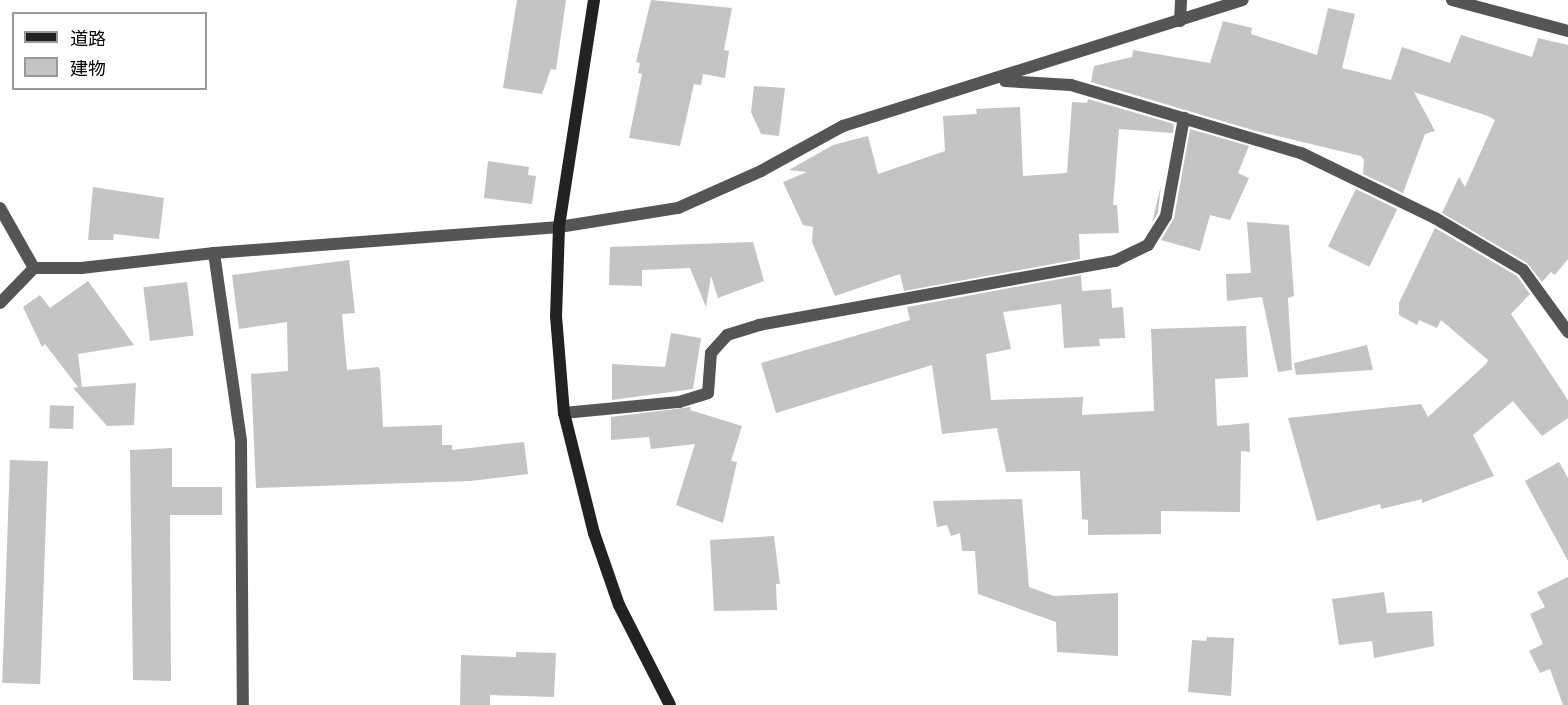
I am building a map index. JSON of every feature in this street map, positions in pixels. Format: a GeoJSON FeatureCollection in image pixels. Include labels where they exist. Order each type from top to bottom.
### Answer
{"type":"FeatureCollection","features":[{"type":"Feature","properties":{"kind":"street"},"geometry":{"type":"LineString","coordinates":[[594,0],[559,227],[556,316],[564,413],[594,533],[619,605],[670,705]]}},
{"type":"Feature","properties":{"kind":"street"},"geometry":{"type":"LineString","coordinates":[[1180,21],[1181,0]]}},
{"type":"Feature","properties":{"kind":"street"},"geometry":{"type":"LineString","coordinates":[[0,303],[34,268],[81,268],[214,253],[559,227],[678,208],[761,171],[843,126],[997,80],[1243,0]]}},
{"type":"Feature","properties":{"kind":"street"},"geometry":{"type":"LineString","coordinates":[[1452,0],[1568,32]]}},
{"type":"Feature","properties":{"kind":"street"},"geometry":{"type":"LineString","coordinates":[[997,80],[1071,85],[1301,153],[1435,218],[1523,270],[1568,332]]}},
{"type":"Feature","properties":{"kind":"street"},"geometry":{"type":"LineString","coordinates":[[564,413],[679,402],[708,393],[711,353],[727,335],[759,325],[1114,261],[1148,245],[1166,216],[1184,118]]}},
{"type":"Feature","properties":{"kind":"street"},"geometry":{"type":"LineString","coordinates":[[0,208],[34,268]]}},
{"type":"Feature","properties":{"kind":"street"},"geometry":{"type":"LineString","coordinates":[[214,253],[241,441],[243,705]]}},
{"type":"Feature","properties":{"kind":"building"},"geometry":{"type":"Polygon","coordinates":[[[517,0],[566,0],[556,70],[551,69],[542,94],[503,88],[517,0]]]}},
{"type":"Feature","properties":{"kind":"building"},"geometry":{"type":"Polygon","coordinates":[[[651,0],[732,8],[724,50],[729,51],[725,78],[703,74],[701,85],[694,84],[680,146],[629,138],[642,74],[638,73],[640,63],[636,62],[651,0]]]}},
{"type":"Feature","properties":{"kind":"building"},"geometry":{"type":"Polygon","coordinates":[[[1328,8],[1355,14],[1342,68],[1391,80],[1402,47],[1450,63],[1461,35],[1532,57],[1538,38],[1568,45],[1568,259],[1555,275],[1551,272],[1542,282],[1527,263],[1442,213],[1459,177],[1465,187],[1495,120],[1488,116],[1414,92],[1435,131],[1425,134],[1403,193],[1363,174],[1364,160],[1361,156],[1256,131],[1091,82],[1094,66],[1132,57],[1133,50],[1210,63],[1223,21],[1252,28],[1251,34],[1317,55],[1328,8]]]}},
{"type":"Feature","properties":{"kind":"building"},"geometry":{"type":"Polygon","coordinates":[[[754,86],[785,88],[779,136],[761,134],[751,112],[754,86]]]}},
{"type":"Feature","properties":{"kind":"building"},"geometry":{"type":"Polygon","coordinates":[[[1088,99],[1174,124],[1173,133],[1119,129],[1113,205],[1117,205],[1119,233],[1079,234],[1080,259],[904,291],[900,274],[835,296],[812,242],[813,227],[803,225],[783,182],[807,172],[789,170],[833,145],[868,136],[878,174],[945,151],[943,116],[977,114],[976,109],[1020,107],[1023,176],[1067,173],[1072,102],[1087,103],[1088,99]]]}},
{"type":"Feature","properties":{"kind":"building"},"geometry":{"type":"Polygon","coordinates":[[[1190,129],[1249,146],[1238,173],[1249,178],[1230,220],[1210,215],[1200,251],[1161,240],[1174,218],[1190,129]]]}},
{"type":"Feature","properties":{"kind":"building"},"geometry":{"type":"Polygon","coordinates":[[[488,161],[529,167],[528,175],[536,176],[532,204],[484,198],[488,161]]]}},
{"type":"Feature","properties":{"kind":"building"},"geometry":{"type":"Polygon","coordinates":[[[1161,185],[1158,213],[1152,223],[1161,185]]]}},
{"type":"Feature","properties":{"kind":"building"},"geometry":{"type":"Polygon","coordinates":[[[93,187],[164,198],[159,239],[114,234],[113,240],[88,240],[93,187]]]}},
{"type":"Feature","properties":{"kind":"building"},"geometry":{"type":"Polygon","coordinates":[[[1356,189],[1397,209],[1369,267],[1328,247],[1356,189]]]}},
{"type":"Feature","properties":{"kind":"building"},"geometry":{"type":"Polygon","coordinates":[[[1247,222],[1289,225],[1294,296],[1288,298],[1292,370],[1278,372],[1262,297],[1227,301],[1226,274],[1251,273],[1247,222]]]}},
{"type":"Feature","properties":{"kind":"building"},"geometry":{"type":"Polygon","coordinates":[[[1435,228],[1517,276],[1530,294],[1511,314],[1568,400],[1568,418],[1542,436],[1513,401],[1473,435],[1494,476],[1422,503],[1422,499],[1381,509],[1380,504],[1317,521],[1288,418],[1421,404],[1428,417],[1488,360],[1441,320],[1437,328],[1419,320],[1417,325],[1399,315],[1399,303],[1435,228]]]}},
{"type":"Feature","properties":{"kind":"building"},"geometry":{"type":"Polygon","coordinates":[[[753,242],[764,281],[718,298],[711,276],[706,307],[690,268],[642,270],[642,286],[609,285],[610,247],[753,242]]]}},
{"type":"Feature","properties":{"kind":"building"},"geometry":{"type":"Polygon","coordinates":[[[349,260],[355,313],[342,314],[347,370],[378,367],[380,370],[383,427],[442,425],[442,445],[452,445],[452,450],[524,442],[528,474],[471,481],[256,488],[251,374],[288,371],[287,322],[239,329],[232,275],[349,260]]]}},
{"type":"Feature","properties":{"kind":"building"},"geometry":{"type":"Polygon","coordinates":[[[1081,275],[1082,291],[1111,289],[1112,308],[1123,307],[1125,338],[1099,339],[1100,346],[1064,348],[1061,304],[1003,312],[1011,349],[986,354],[991,400],[1083,397],[1082,415],[1154,411],[1151,329],[1246,326],[1248,377],[1215,379],[1217,426],[1249,423],[1250,452],[1241,451],[1240,512],[1161,511],[1161,534],[1088,535],[1088,520],[1082,519],[1080,471],[1006,472],[997,428],[942,434],[932,365],[776,413],[761,363],[910,320],[907,307],[1081,275]]]}},
{"type":"Feature","properties":{"kind":"building"},"geometry":{"type":"Polygon","coordinates":[[[88,281],[134,345],[78,354],[82,387],[136,383],[134,425],[107,426],[73,388],[78,387],[45,344],[42,347],[23,307],[40,295],[50,308],[88,281]]]}},
{"type":"Feature","properties":{"kind":"building"},"geometry":{"type":"Polygon","coordinates":[[[187,282],[194,336],[150,341],[143,287],[187,282]]]}},
{"type":"Feature","properties":{"kind":"building"},"geometry":{"type":"Polygon","coordinates":[[[671,333],[701,338],[693,389],[612,400],[612,364],[665,367],[671,333]]]}},
{"type":"Feature","properties":{"kind":"building"},"geometry":{"type":"Polygon","coordinates":[[[1367,345],[1373,370],[1296,375],[1294,363],[1367,345]]]}},
{"type":"Feature","properties":{"kind":"building"},"geometry":{"type":"Polygon","coordinates":[[[50,405],[74,406],[73,429],[49,428],[50,405]]]}},
{"type":"Feature","properties":{"kind":"building"},"geometry":{"type":"Polygon","coordinates":[[[691,407],[690,410],[742,426],[731,461],[737,462],[723,523],[676,505],[695,444],[651,449],[649,437],[611,440],[611,417],[691,407]]]}},
{"type":"Feature","properties":{"kind":"building"},"geometry":{"type":"Polygon","coordinates":[[[172,448],[172,487],[222,487],[222,515],[170,515],[171,681],[133,680],[130,450],[172,448]]]}},
{"type":"Feature","properties":{"kind":"building"},"geometry":{"type":"Polygon","coordinates":[[[10,460],[48,461],[40,684],[2,683],[10,460]]]}},
{"type":"Feature","properties":{"kind":"building"},"geometry":{"type":"Polygon","coordinates":[[[1559,462],[1568,478],[1568,561],[1525,481],[1559,462]]]}},
{"type":"Feature","properties":{"kind":"building"},"geometry":{"type":"Polygon","coordinates":[[[1022,499],[1029,587],[1054,596],[1118,593],[1118,656],[1057,652],[1056,622],[978,594],[975,551],[962,551],[960,533],[951,536],[947,525],[937,527],[933,501],[1022,499]]]}},
{"type":"Feature","properties":{"kind":"building"},"geometry":{"type":"Polygon","coordinates":[[[774,536],[780,584],[776,584],[777,610],[714,611],[710,540],[774,536]]]}},
{"type":"Feature","properties":{"kind":"building"},"geometry":{"type":"Polygon","coordinates":[[[1568,577],[1568,705],[1563,705],[1550,669],[1540,673],[1529,651],[1543,644],[1530,614],[1545,607],[1537,592],[1568,577]]]}},
{"type":"Feature","properties":{"kind":"building"},"geometry":{"type":"Polygon","coordinates":[[[1384,592],[1387,613],[1432,611],[1434,646],[1374,658],[1372,641],[1339,645],[1332,599],[1384,592]]]}},
{"type":"Feature","properties":{"kind":"building"},"geometry":{"type":"Polygon","coordinates":[[[1207,637],[1234,638],[1231,696],[1188,692],[1192,640],[1206,641],[1207,637]]]}},
{"type":"Feature","properties":{"kind":"building"},"geometry":{"type":"Polygon","coordinates":[[[516,652],[556,653],[554,697],[490,695],[490,705],[460,705],[461,655],[516,657],[516,652]]]}}]}
